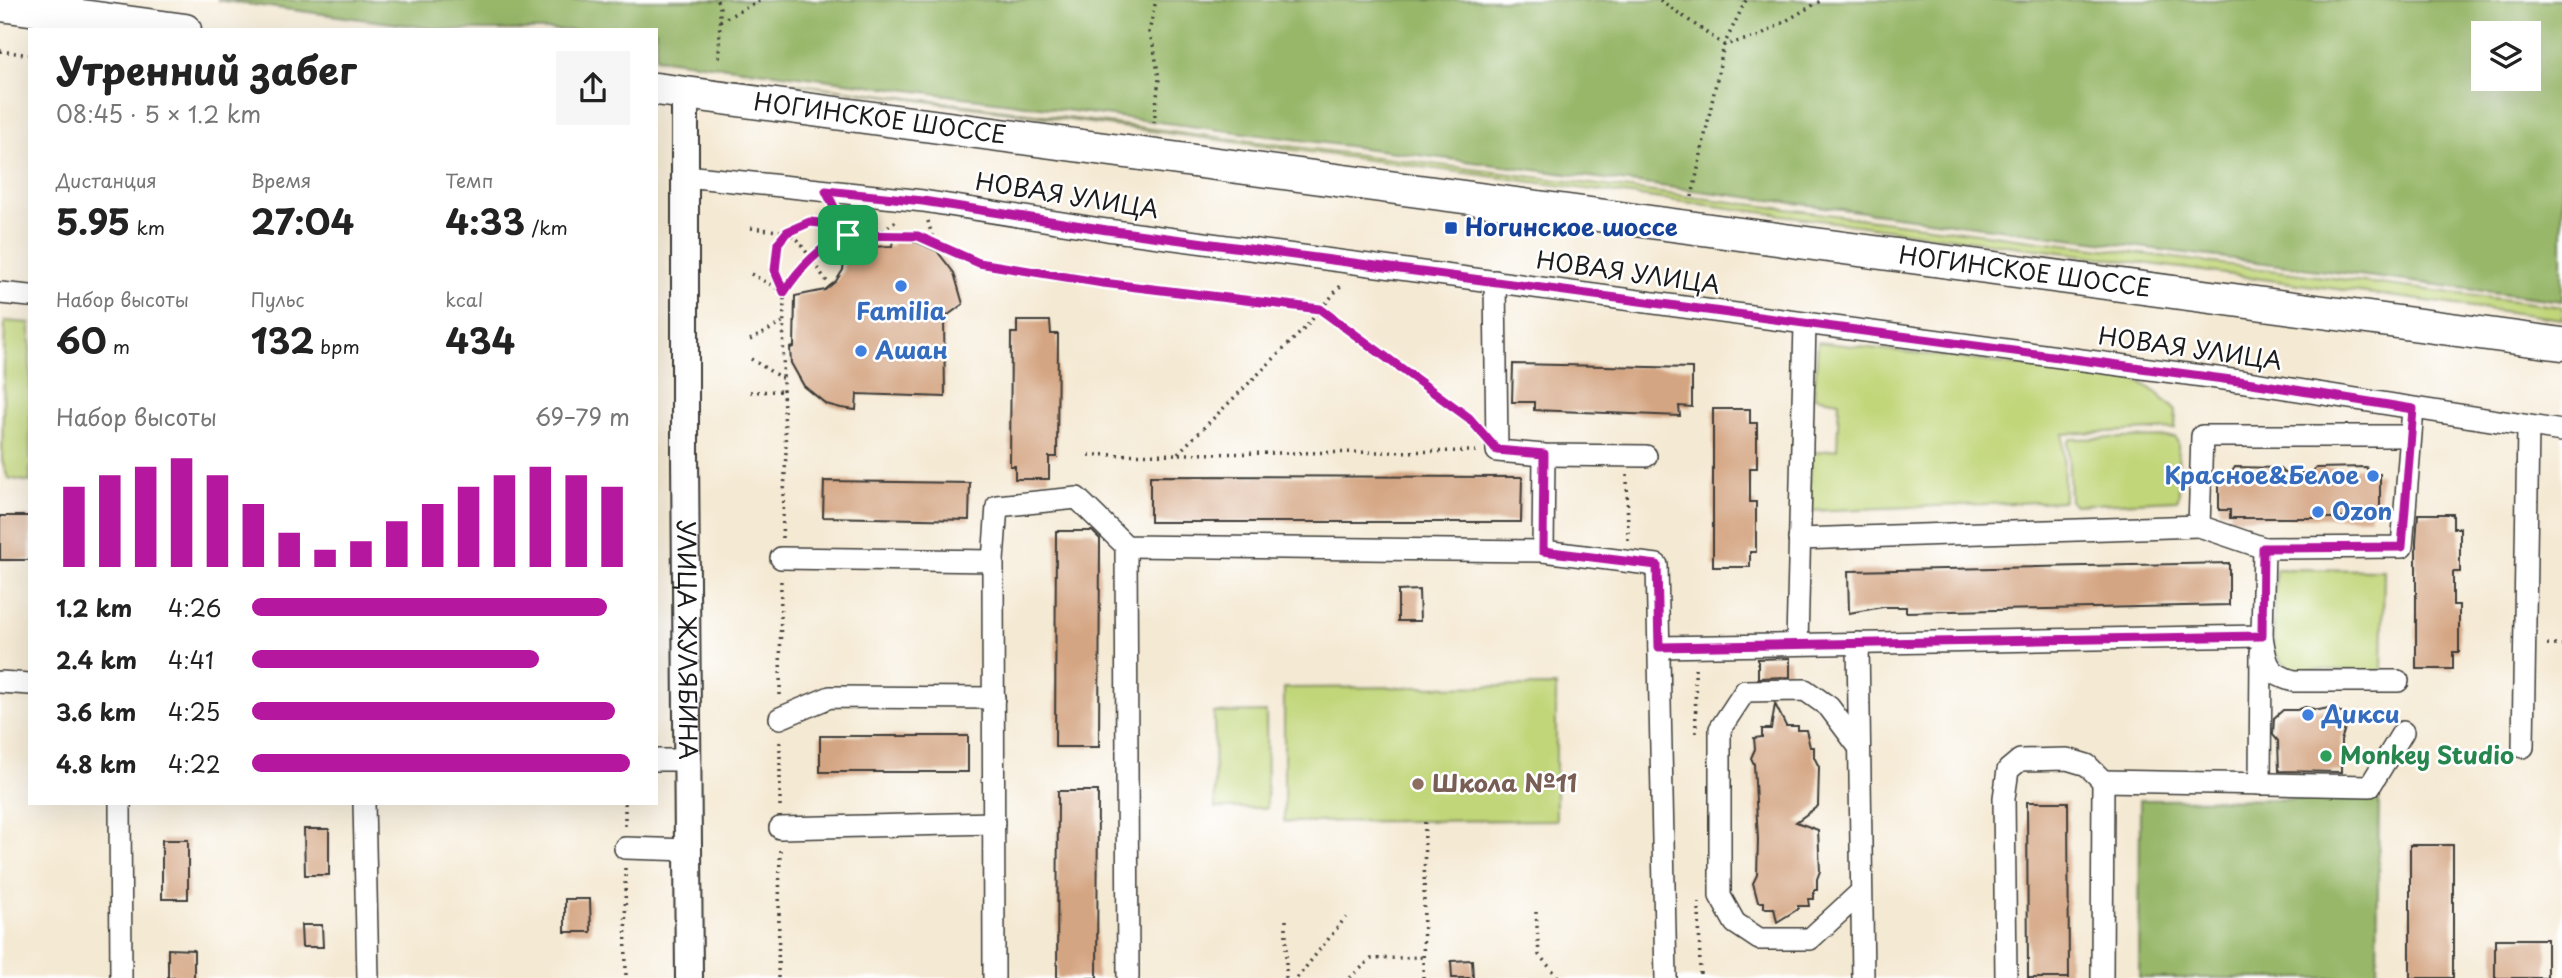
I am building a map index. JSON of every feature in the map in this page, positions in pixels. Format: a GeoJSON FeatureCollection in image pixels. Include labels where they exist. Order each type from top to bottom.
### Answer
{"type":"FeatureCollection","features":[{"type":"Feature","properties":{"kind":"highway"},"geometry":{"type":"LineString","coordinates":[[0,5],[127,26],[156,28]]}},
{"type":"Feature","properties":{"kind":"highway","name":"НОГИНСКОЕ ШОССЕ"},"geometry":{"type":"LineString","coordinates":[[671,90],[2562,344]]}},
{"type":"Feature","properties":{"kind":"main road","name":"УЛИЦА ЖУЛЯБИНА"},"geometry":{"type":"LineString","coordinates":[[671,90],[686,176],[689,978]]}},
{"type":"Feature","properties":{"kind":"street","name":"НОВАЯ УЛИЦА"},"geometry":{"type":"LineString","coordinates":[[686,176],[923,201],[1107,230],[2246,382],[2562,432]]}},
{"type":"Feature","properties":{"kind":"street"},"geometry":{"type":"LineString","coordinates":[[1495,281],[1497,450],[1637,456]]}},
{"type":"Feature","properties":{"kind":"street"},"geometry":{"type":"LineString","coordinates":[[0,293],[28,296]]}},
{"type":"Feature","properties":{"kind":"street"},"geometry":{"type":"LineString","coordinates":[[1797,643],[1805,324]]}},
{"type":"Feature","properties":{"kind":"street"},"geometry":{"type":"LineString","coordinates":[[1799,538],[2199,526],[2263,548],[2402,547],[2413,409]]}},
{"type":"Feature","properties":{"kind":"street"},"geometry":{"type":"LineString","coordinates":[[2523,747],[2528,427]]}},
{"type":"Feature","properties":{"kind":"street"},"geometry":{"type":"LineString","coordinates":[[2199,526],[2202,436],[2410,436]]}},
{"type":"Feature","properties":{"kind":"street"},"geometry":{"type":"LineString","coordinates":[[1543,551],[1544,454]]}},
{"type":"Feature","properties":{"kind":"street"},"geometry":{"type":"LineString","coordinates":[[993,978],[993,561],[997,506],[1077,498],[1126,546],[1543,551],[1657,565],[1666,978]]}},
{"type":"Feature","properties":{"kind":"street"},"geometry":{"type":"LineString","coordinates":[[1126,546],[1128,978]]}},
{"type":"Feature","properties":{"kind":"street"},"geometry":{"type":"LineString","coordinates":[[2260,784],[2263,548]]}},
{"type":"Feature","properties":{"kind":"street"},"geometry":{"type":"LineString","coordinates":[[781,558],[993,561]]}},
{"type":"Feature","properties":{"kind":"street"},"geometry":{"type":"LineString","coordinates":[[1659,647],[2262,636]]}},
{"type":"Feature","properties":{"kind":"street"},"geometry":{"type":"LineString","coordinates":[[2262,636],[2267,663],[2280,677],[2294,681],[2398,681]]}},
{"type":"Feature","properties":{"kind":"street"},"geometry":{"type":"LineString","coordinates":[[1858,643],[1863,978]]}},
{"type":"Feature","properties":{"kind":"street"},"geometry":{"type":"LineString","coordinates":[[0,682],[28,684]]}},
{"type":"Feature","properties":{"kind":"street"},"geometry":{"type":"LineString","coordinates":[[1859,747],[1829,707],[1805,690],[1745,691],[1720,729],[1720,896],[1735,923],[1759,939],[1810,939],[1861,892]]}},
{"type":"Feature","properties":{"kind":"street"},"geometry":{"type":"LineString","coordinates":[[780,718],[830,697],[994,698]]}},
{"type":"Feature","properties":{"kind":"street"},"geometry":{"type":"LineString","coordinates":[[2006,978],[2004,798],[2008,770],[2020,760],[2067,759],[2087,765],[2104,781],[2370,786],[2403,733]]}},
{"type":"Feature","properties":{"kind":"street"},"geometry":{"type":"LineString","coordinates":[[658,760],[688,760]]}},
{"type":"Feature","properties":{"kind":"street"},"geometry":{"type":"LineString","coordinates":[[2102,978],[2104,781]]}},
{"type":"Feature","properties":{"kind":"street"},"geometry":{"type":"LineString","coordinates":[[120,805],[121,978]]}},
{"type":"Feature","properties":{"kind":"street"},"geometry":{"type":"LineString","coordinates":[[364,805],[368,978]]}},
{"type":"Feature","properties":{"kind":"street"},"geometry":{"type":"LineString","coordinates":[[780,828],[994,822]]}},
{"type":"Feature","properties":{"kind":"street"},"geometry":{"type":"LineString","coordinates":[[625,848],[690,850]]}},
{"type":"Feature","properties":{"kind":"path"},"geometry":{"type":"LineString","coordinates":[[717,0],[720,8],[719,62]]}},
{"type":"Feature","properties":{"kind":"path"},"geometry":{"type":"LineString","coordinates":[[720,22],[761,0]]}},
{"type":"Feature","properties":{"kind":"path"},"geometry":{"type":"LineString","coordinates":[[1154,123],[1158,79],[1149,32],[1156,0]]}},
{"type":"Feature","properties":{"kind":"path"},"geometry":{"type":"LineString","coordinates":[[1660,0],[1724,45],[1760,36],[1822,0]]}},
{"type":"Feature","properties":{"kind":"path"},"geometry":{"type":"LineString","coordinates":[[1692,197],[1724,45],[1746,0]]}},
{"type":"Feature","properties":{"kind":"path"},"geometry":{"type":"LineString","coordinates":[[0,51],[28,55]]}},
{"type":"Feature","properties":{"kind":"path"},"geometry":{"type":"LineString","coordinates":[[826,191],[848,235]]}},
{"type":"Feature","properties":{"kind":"path"},"geometry":{"type":"LineString","coordinates":[[786,452],[783,391],[784,292],[775,271],[778,243],[787,232],[810,222],[830,224],[848,235]]}},
{"type":"Feature","properties":{"kind":"path"},"geometry":{"type":"LineString","coordinates":[[751,228],[787,232],[798,240],[830,286]]}},
{"type":"Feature","properties":{"kind":"path"},"geometry":{"type":"LineString","coordinates":[[784,292],[793,277],[812,260],[834,241],[848,235],[918,236],[979,263],[1103,283],[1320,309],[1469,418],[1497,450]]}},
{"type":"Feature","properties":{"kind":"path"},"geometry":{"type":"LineString","coordinates":[[1177,454],[1303,330],[1361,264]]}},
{"type":"Feature","properties":{"kind":"path"},"geometry":{"type":"LineString","coordinates":[[751,274],[784,292]]}},
{"type":"Feature","properties":{"kind":"path"},"geometry":{"type":"LineString","coordinates":[[750,340],[784,322]]}},
{"type":"Feature","properties":{"kind":"path"},"geometry":{"type":"LineString","coordinates":[[751,359],[783,379]]}},
{"type":"Feature","properties":{"kind":"path"},"geometry":{"type":"LineString","coordinates":[[751,392],[783,391]]}},
{"type":"Feature","properties":{"kind":"path"},"geometry":{"type":"LineString","coordinates":[[1089,455],[1497,450]]}},
{"type":"Feature","properties":{"kind":"path"},"geometry":{"type":"LineString","coordinates":[[1628,561],[1637,456]]}},
{"type":"Feature","properties":{"kind":"path"},"geometry":{"type":"LineString","coordinates":[[625,805],[626,978]]}},
{"type":"Feature","properties":{"kind":"path"},"geometry":{"type":"LineString","coordinates":[[1423,978],[1425,821]]}},
{"type":"Feature","properties":{"kind":"path"},"geometry":{"type":"LineString","coordinates":[[1536,912],[1539,955],[1559,978]]}},
{"type":"Feature","properties":{"kind":"path"},"geometry":{"type":"LineString","coordinates":[[1297,978],[1346,917]]}},
{"type":"Feature","properties":{"kind":"path"},"geometry":{"type":"LineString","coordinates":[[1286,918],[1286,978]]}},
{"type":"Feature","properties":{"kind":"path"},"geometry":{"type":"LineString","coordinates":[[1350,978],[1371,958],[1423,957]]}},
{"type":"Feature","properties":{"kind":"green space"},"geometry":{"type":"Polygon","coordinates":[[[217,0],[2562,0],[2562,301],[658,58],[658,28],[429,28],[217,0]]]}},
{"type":"Feature","properties":{"kind":"green space"},"geometry":{"type":"Polygon","coordinates":[[[791,83],[2562,307],[2562,319],[791,83]]]}},
{"type":"Feature","properties":{"kind":"green space"},"geometry":{"type":"Polygon","coordinates":[[[5,321],[28,323],[28,482],[8,478],[2,460],[5,321]]]}},
{"type":"Feature","properties":{"kind":"green space"},"geometry":{"type":"Polygon","coordinates":[[[1818,342],[2136,379],[2176,411],[2175,429],[2063,434],[2064,501],[1809,511],[1811,453],[1837,449],[1839,401],[1814,397],[1818,342]]]}},
{"type":"Feature","properties":{"kind":"green space"},"geometry":{"type":"Polygon","coordinates":[[[2175,437],[2178,443],[2177,500],[2074,505],[2070,501],[2068,443],[2071,439],[2175,437]]]}},
{"type":"Feature","properties":{"kind":"green space"},"geometry":{"type":"Polygon","coordinates":[[[2276,569],[2384,570],[2382,671],[2292,669],[2281,661],[2273,648],[2276,569]]]}},
{"type":"Feature","properties":{"kind":"green space"},"geometry":{"type":"Polygon","coordinates":[[[1556,686],[1556,820],[1284,822],[1284,688],[1556,686]]]}},
{"type":"Feature","properties":{"kind":"green space"},"geometry":{"type":"Polygon","coordinates":[[[1266,712],[1267,808],[1215,808],[1214,713],[1266,712]]]}},
{"type":"Feature","properties":{"kind":"green space"},"geometry":{"type":"Polygon","coordinates":[[[2379,799],[2377,978],[2139,978],[2140,800],[2379,799]]]}},
{"type":"Feature","properties":{"kind":"building"},"geometry":{"type":"Polygon","coordinates":[[[907,238],[937,251],[954,273],[963,304],[944,318],[945,397],[857,394],[856,410],[826,404],[804,386],[791,363],[795,296],[825,290],[836,281],[843,270],[846,248],[892,246],[893,239],[907,238]]]}},
{"type":"Feature","properties":{"kind":"building"},"geometry":{"type":"Polygon","coordinates":[[[1017,321],[1050,321],[1051,334],[1058,334],[1057,457],[1049,457],[1049,479],[1015,479],[1015,466],[1010,466],[1011,333],[1017,333],[1017,321]]]}},
{"type":"Feature","properties":{"kind":"building"},"geometry":{"type":"Polygon","coordinates":[[[1513,364],[1692,368],[1692,407],[1679,406],[1680,416],[1534,410],[1534,402],[1512,402],[1513,364]]]}},
{"type":"Feature","properties":{"kind":"building"},"geometry":{"type":"Polygon","coordinates":[[[1713,409],[1750,409],[1750,423],[1757,423],[1757,468],[1750,468],[1750,502],[1756,502],[1756,552],[1750,552],[1750,567],[1713,567],[1713,409]]]}},
{"type":"Feature","properties":{"kind":"building"},"geometry":{"type":"Polygon","coordinates":[[[2235,467],[2279,468],[2284,473],[2311,473],[2316,468],[2366,467],[2370,474],[2380,474],[2380,510],[2370,510],[2370,518],[2230,518],[2230,510],[2219,510],[2219,473],[2231,473],[2235,467]]]}},
{"type":"Feature","properties":{"kind":"building"},"geometry":{"type":"Polygon","coordinates":[[[1150,476],[1522,477],[1521,522],[1150,522],[1150,476]]]}},
{"type":"Feature","properties":{"kind":"building"},"geometry":{"type":"Polygon","coordinates":[[[824,481],[970,483],[969,520],[823,517],[824,481]]]}},
{"type":"Feature","properties":{"kind":"building"},"geometry":{"type":"Polygon","coordinates":[[[2418,514],[2453,514],[2453,528],[2460,528],[2460,572],[2453,572],[2453,605],[2459,605],[2459,652],[2453,652],[2453,669],[2416,669],[2418,514]]]}},
{"type":"Feature","properties":{"kind":"building"},"geometry":{"type":"Polygon","coordinates":[[[0,516],[28,516],[28,560],[0,560],[0,516]]]}},
{"type":"Feature","properties":{"kind":"building"},"geometry":{"type":"Polygon","coordinates":[[[1056,531],[1092,531],[1100,539],[1099,747],[1055,747],[1056,531]]]}},
{"type":"Feature","properties":{"kind":"building"},"geometry":{"type":"Polygon","coordinates":[[[2229,563],[2229,605],[1906,612],[1906,607],[1883,607],[1849,613],[1848,571],[2229,563]]]}},
{"type":"Feature","properties":{"kind":"building"},"geometry":{"type":"Polygon","coordinates":[[[1419,590],[1420,621],[1398,621],[1398,591],[1419,590]]]}},
{"type":"Feature","properties":{"kind":"building"},"geometry":{"type":"Polygon","coordinates":[[[1790,658],[1790,677],[1758,678],[1758,659],[1790,658]]]}},
{"type":"Feature","properties":{"kind":"building"},"geometry":{"type":"Polygon","coordinates":[[[1775,704],[1786,726],[1798,726],[1798,730],[1806,730],[1810,747],[1814,747],[1814,757],[1819,767],[1818,806],[1796,822],[1818,830],[1820,871],[1814,899],[1808,899],[1809,906],[1798,906],[1798,909],[1777,922],[1774,908],[1764,908],[1764,902],[1758,902],[1753,883],[1757,875],[1758,840],[1754,764],[1751,758],[1755,749],[1754,738],[1762,737],[1762,729],[1771,729],[1775,704]]]}},
{"type":"Feature","properties":{"kind":"building"},"geometry":{"type":"Polygon","coordinates":[[[2305,707],[2319,710],[2333,707],[2343,714],[2346,725],[2341,741],[2341,772],[2279,771],[2278,741],[2273,735],[2274,718],[2283,710],[2305,707]]]}},
{"type":"Feature","properties":{"kind":"building"},"geometry":{"type":"Polygon","coordinates":[[[820,736],[968,736],[968,772],[820,772],[820,736]]]}},
{"type":"Feature","properties":{"kind":"building"},"geometry":{"type":"Polygon","coordinates":[[[1058,791],[1098,791],[1097,978],[1057,978],[1058,791]]]}},
{"type":"Feature","properties":{"kind":"building"},"geometry":{"type":"Polygon","coordinates":[[[2027,802],[2068,802],[2069,978],[2028,978],[2027,802]]]}},
{"type":"Feature","properties":{"kind":"building"},"geometry":{"type":"Polygon","coordinates":[[[304,829],[329,829],[329,875],[305,875],[304,829]]]}},
{"type":"Feature","properties":{"kind":"building"},"geometry":{"type":"Polygon","coordinates":[[[162,840],[188,840],[188,899],[162,899],[162,840]]]}},
{"type":"Feature","properties":{"kind":"building"},"geometry":{"type":"Polygon","coordinates":[[[2410,845],[2453,845],[2453,978],[2410,978],[2410,845]]]}},
{"type":"Feature","properties":{"kind":"building"},"geometry":{"type":"Polygon","coordinates":[[[565,899],[590,899],[591,932],[565,932],[565,899]]]}},
{"type":"Feature","properties":{"kind":"building"},"geometry":{"type":"Polygon","coordinates":[[[301,925],[322,925],[323,947],[302,947],[301,925]]]}},
{"type":"Feature","properties":{"kind":"building"},"geometry":{"type":"Polygon","coordinates":[[[2495,939],[2547,939],[2547,978],[2495,978],[2495,939]]]}},
{"type":"Feature","properties":{"kind":"building"},"geometry":{"type":"Polygon","coordinates":[[[168,949],[194,950],[194,978],[168,978],[168,949]]]}},
{"type":"Feature","properties":{"kind":"building"},"geometry":{"type":"Polygon","coordinates":[[[1472,960],[1473,978],[1452,978],[1451,961],[1472,960]]]}},
{"type":"Feature","properties":{"kind":"place","name":"Ногинское шоссе"},"geometry":{"type":"Point","coordinates":[1451,228]}},
{"type":"Feature","properties":{"kind":"place","name":"Familia"},"geometry":{"type":"Point","coordinates":[901,286]}},
{"type":"Feature","properties":{"kind":"place","name":"Ашан"},"geometry":{"type":"Point","coordinates":[861,351]}},
{"type":"Feature","properties":{"kind":"place","name":"Красное&Белое"},"geometry":{"type":"Point","coordinates":[2373,476]}},
{"type":"Feature","properties":{"kind":"place","name":"Ozon"},"geometry":{"type":"Point","coordinates":[2318,512]}},
{"type":"Feature","properties":{"kind":"place","name":"Дикси"},"geometry":{"type":"Point","coordinates":[2308,715]}},
{"type":"Feature","properties":{"kind":"place","name":"Monkey Studio"},"geometry":{"type":"Point","coordinates":[2326,756]}},
{"type":"Feature","properties":{"kind":"place","name":"Школа №11"},"geometry":{"type":"Point","coordinates":[1418,784]}},
{"type":"Feature","properties":{"kind":"route"},"geometry":{"type":"LineString","coordinates":[[848,235],[826,191],[923,201],[1107,230],[2246,382],[2413,409],[2402,547],[2263,548],[2262,636],[1659,647],[1657,565],[1543,551],[1544,454],[1497,450],[1469,418],[1320,309],[1103,283],[979,263],[918,236],[848,235],[830,224],[810,222],[787,232],[778,243],[775,271],[784,292],[793,277],[812,260],[834,241],[848,235]]}}]}
